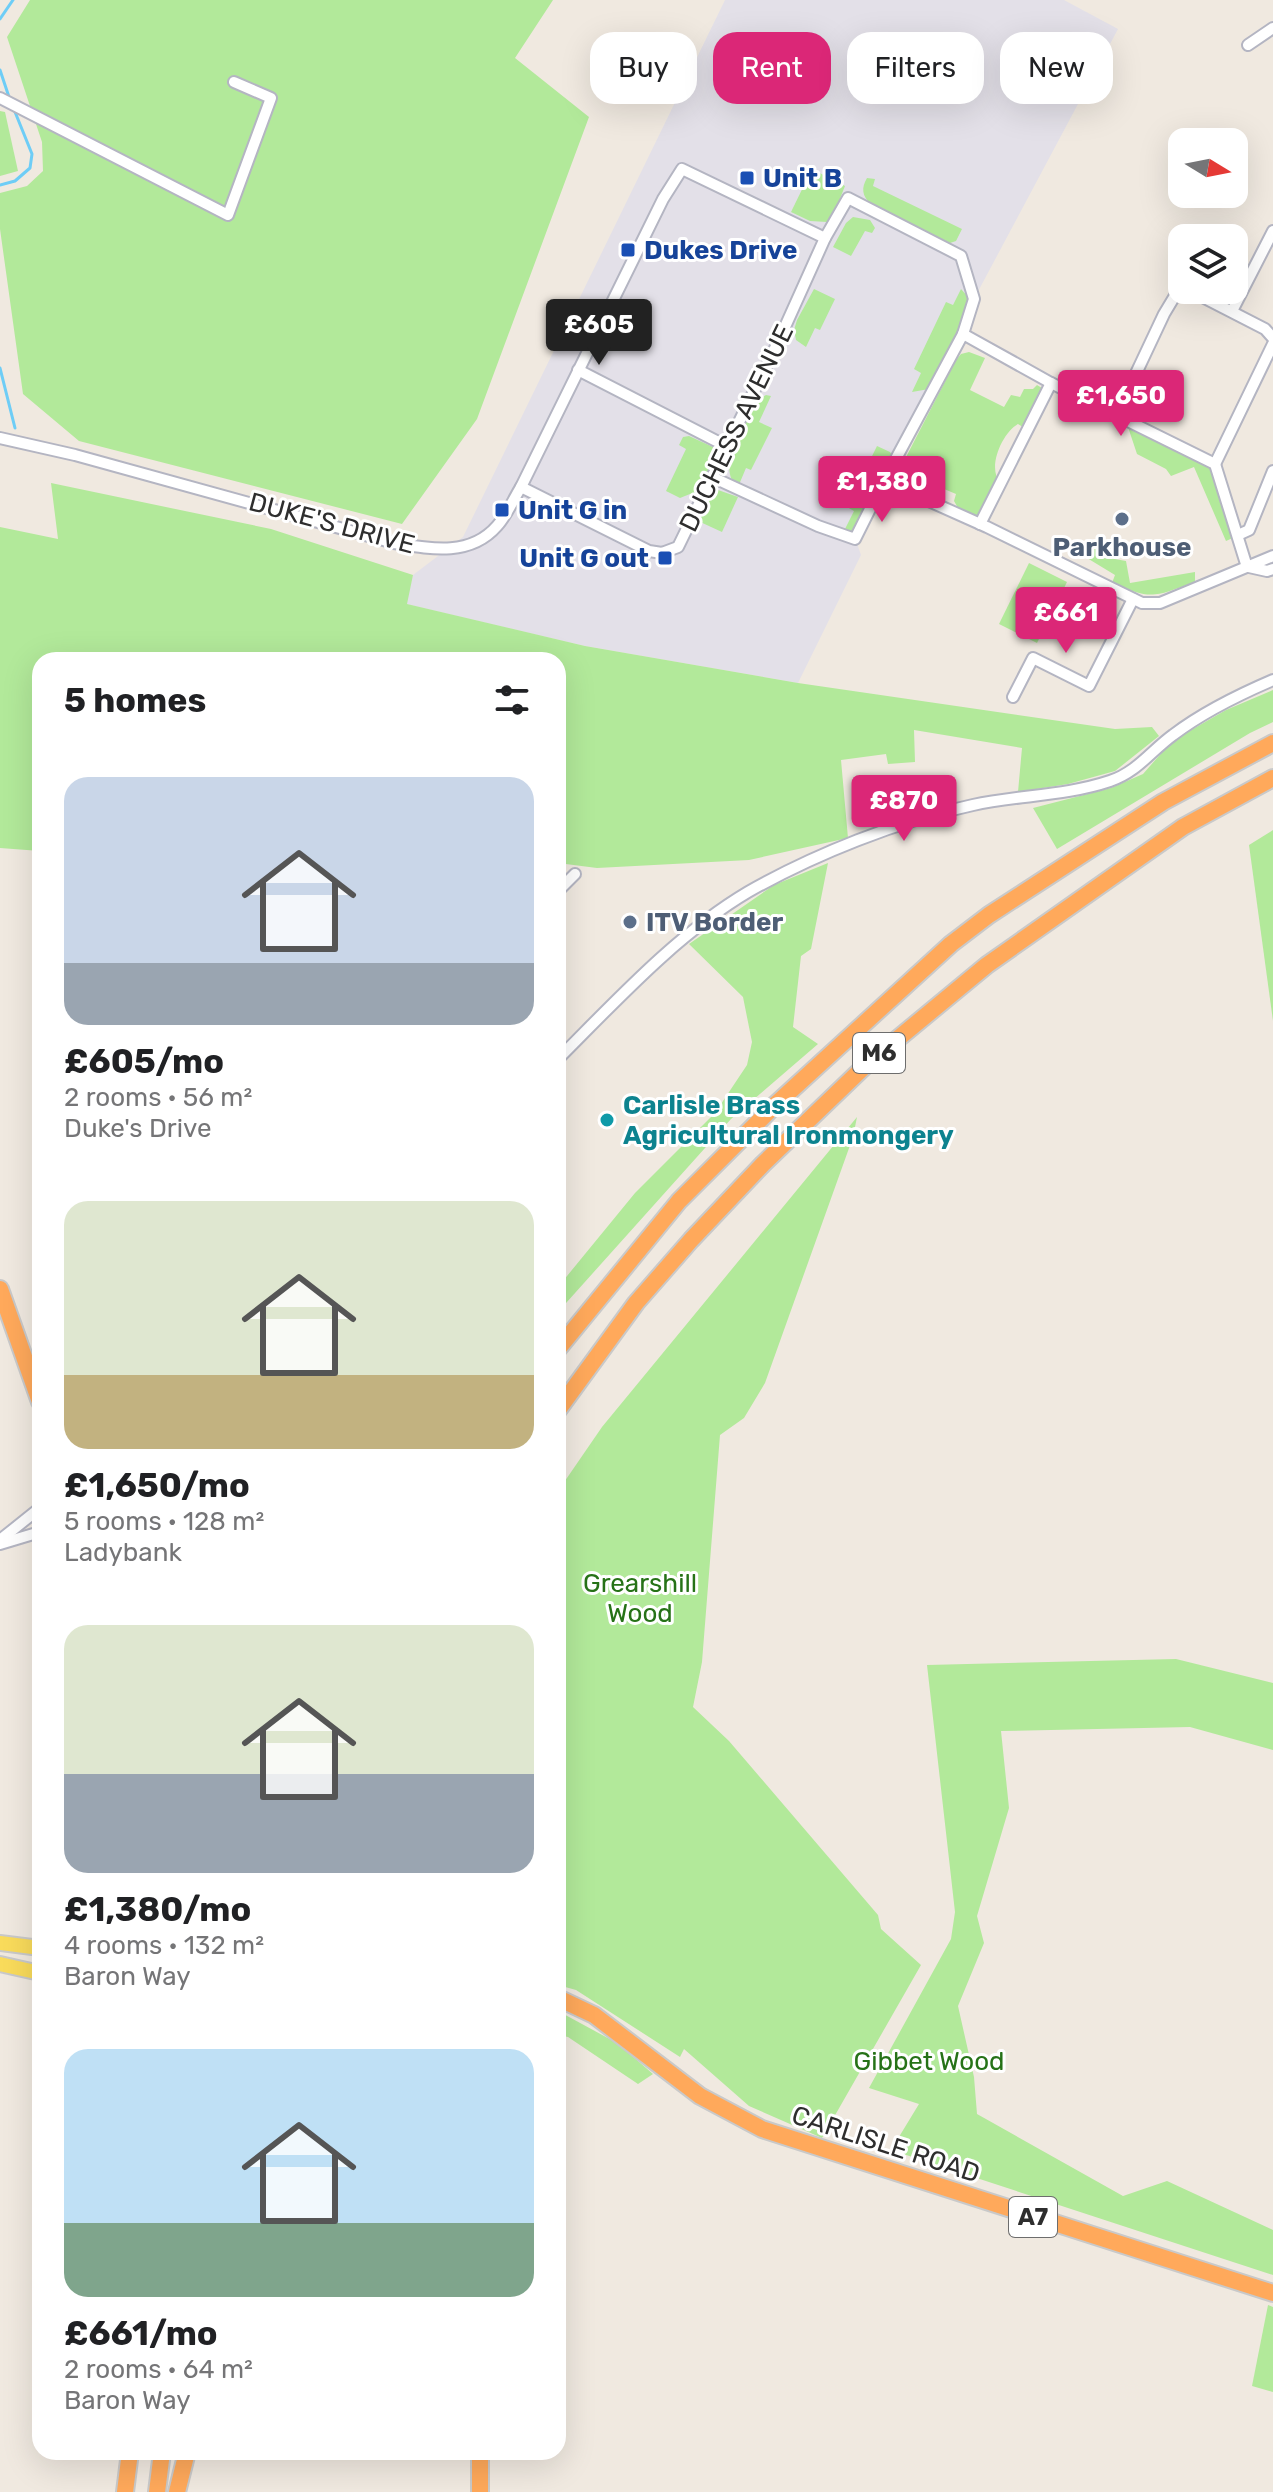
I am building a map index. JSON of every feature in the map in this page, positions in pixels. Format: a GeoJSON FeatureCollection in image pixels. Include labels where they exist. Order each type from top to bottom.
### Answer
{"type":"FeatureCollection","features":[{"type":"Feature","properties":{"kind":"highway","name":"M6"},"geometry":{"type":"LineString","coordinates":[[566,1339],[679,1201],[775,1105],[951,944],[989,915],[1163,802],[1273,743]]}},
{"type":"Feature","properties":{"kind":"highway","name":"M6"},"geometry":{"type":"LineString","coordinates":[[566,1399],[636,1303],[691,1240],[763,1164],[866,1065],[987,965],[1183,827],[1273,778]]}},
{"type":"Feature","properties":{"kind":"highway"},"geometry":{"type":"LineString","coordinates":[[0,1289],[32,1379]]}},
{"type":"Feature","properties":{"kind":"highway","name":"CARLISLE ROAD"},"geometry":{"type":"LineString","coordinates":[[566,2002],[594,2015],[700,2096],[762,2129],[1273,2293]]}},
{"type":"Feature","properties":{"kind":"highway"},"geometry":{"type":"LineString","coordinates":[[116,2492],[118,2460]]}},
{"type":"Feature","properties":{"kind":"highway"},"geometry":{"type":"LineString","coordinates":[[125,2492],[129,2460]]}},
{"type":"Feature","properties":{"kind":"highway"},"geometry":{"type":"LineString","coordinates":[[157,2492],[161,2460]]}},
{"type":"Feature","properties":{"kind":"highway"},"geometry":{"type":"LineString","coordinates":[[177,2492],[185,2460]]}},
{"type":"Feature","properties":{"kind":"highway"},"geometry":{"type":"LineString","coordinates":[[480,2460],[480,2492]]}},
{"type":"Feature","properties":{"kind":"main road"},"geometry":{"type":"LineString","coordinates":[[0,1943],[32,1947]]}},
{"type":"Feature","properties":{"kind":"main road"},"geometry":{"type":"LineString","coordinates":[[0,1964],[32,1971]]}},
{"type":"Feature","properties":{"kind":"street"},"geometry":{"type":"LineString","coordinates":[[1248,45],[1273,28]]}},
{"type":"Feature","properties":{"kind":"street"},"geometry":{"type":"LineString","coordinates":[[0,98],[228,215],[271,98],[234,82]]}},
{"type":"Feature","properties":{"kind":"street","name":"DUKE'S DRIVE"},"geometry":{"type":"LineString","coordinates":[[0,438],[132,470],[394,543],[438,551],[468,545],[488,535],[499,524],[521,487],[663,199],[682,169],[825,238]]}},
{"type":"Feature","properties":{"kind":"street"},"geometry":{"type":"LineString","coordinates":[[712,477],[818,526],[855,539],[963,334],[974,299],[961,256],[848,198],[825,238]]}},
{"type":"Feature","properties":{"kind":"street"},"geometry":{"type":"LineString","coordinates":[[1232,311],[1273,231]]}},
{"type":"Feature","properties":{"kind":"street","name":"DUCHESS AVENUE"},"geometry":{"type":"LineString","coordinates":[[521,487],[649,551],[662,553],[678,547],[825,238]]}},
{"type":"Feature","properties":{"kind":"street"},"geometry":{"type":"LineString","coordinates":[[1116,416],[1176,294],[1191,291],[1265,329],[1273,338]]}},
{"type":"Feature","properties":{"kind":"street"},"geometry":{"type":"LineString","coordinates":[[963,334],[1051,383],[1215,464]]}},
{"type":"Feature","properties":{"kind":"street"},"geometry":{"type":"LineString","coordinates":[[1247,567],[1215,464],[1273,344]]}},
{"type":"Feature","properties":{"kind":"street"},"geometry":{"type":"LineString","coordinates":[[578,370],[726,446]]}},
{"type":"Feature","properties":{"kind":"street"},"geometry":{"type":"LineString","coordinates":[[980,524],[1051,383]]}},
{"type":"Feature","properties":{"kind":"street"},"geometry":{"type":"LineString","coordinates":[[1238,535],[1249,530],[1273,471]]}},
{"type":"Feature","properties":{"kind":"street"},"geometry":{"type":"LineString","coordinates":[[884,481],[1142,603],[1160,603],[1273,556]]}},
{"type":"Feature","properties":{"kind":"street"},"geometry":{"type":"LineString","coordinates":[[1247,567],[1267,571],[1273,569]]}},
{"type":"Feature","properties":{"kind":"street"},"geometry":{"type":"LineString","coordinates":[[1013,697],[1033,658],[1089,686],[1133,599]]}},
{"type":"Feature","properties":{"kind":"street"},"geometry":{"type":"LineString","coordinates":[[566,1051],[662,958],[747,893],[815,858],[904,825],[975,805],[1069,793],[1113,780],[1136,768],[1170,736],[1211,709],[1273,680]]}},
{"type":"Feature","properties":{"kind":"street"},"geometry":{"type":"LineString","coordinates":[[566,883],[575,874]]}},
{"type":"Feature","properties":{"kind":"street"},"geometry":{"type":"LineString","coordinates":[[0,1542],[32,1515]]}},
{"type":"Feature","properties":{"kind":"street"},"geometry":{"type":"LineString","coordinates":[[0,1542],[32,1534]]}},
{"type":"Feature","properties":{"kind":"shaded area"},"geometry":{"type":"Polygon","coordinates":[[[725,0],[1064,0],[1118,29],[1113,38],[1113,32],[1000,32],[1000,104],[1078,104],[974,299],[855,538],[861,555],[798,683],[585,646],[406,604],[413,575],[463,537],[674,104],[697,104],[697,57],[725,0]]]}},
{"type":"Feature","properties":{"kind":"green space"},"geometry":{"type":"Polygon","coordinates":[[[30,0],[553,0],[515,58],[589,117],[477,419],[402,524],[79,441],[23,394],[0,229],[0,193],[27,186],[43,171],[42,142],[7,37],[30,0]]]}},
{"type":"Feature","properties":{"kind":"green space"},"geometry":{"type":"Polygon","coordinates":[[[0,111],[5,112],[18,171],[0,176],[0,111]]]}},
{"type":"Feature","properties":{"kind":"green space"},"geometry":{"type":"Polygon","coordinates":[[[812,169],[845,186],[833,216],[827,222],[810,221],[791,212],[812,169]]]}},
{"type":"Feature","properties":{"kind":"green space"},"geometry":{"type":"Polygon","coordinates":[[[867,178],[875,179],[873,186],[962,229],[956,241],[950,243],[871,204],[863,192],[867,178]]]}},
{"type":"Feature","properties":{"kind":"green space"},"geometry":{"type":"Polygon","coordinates":[[[853,217],[870,220],[875,228],[872,233],[865,231],[851,256],[833,247],[846,223],[853,217]]]}},
{"type":"Feature","properties":{"kind":"green space"},"geometry":{"type":"Polygon","coordinates":[[[814,289],[835,299],[820,330],[815,328],[806,347],[796,340],[794,330],[814,289]]]}},
{"type":"Feature","properties":{"kind":"green space"},"geometry":{"type":"Polygon","coordinates":[[[961,289],[968,297],[958,334],[929,389],[912,392],[921,373],[914,369],[946,302],[953,305],[961,289]]]}},
{"type":"Feature","properties":{"kind":"green space"},"geometry":{"type":"Polygon","coordinates":[[[969,352],[985,358],[970,390],[1004,407],[1011,395],[1020,397],[1024,389],[1033,389],[1037,385],[1042,388],[1026,429],[1018,424],[998,451],[995,468],[1000,482],[978,517],[958,508],[954,501],[956,494],[932,484],[929,488],[916,490],[905,483],[903,463],[956,360],[961,354],[969,352]]]}},
{"type":"Feature","properties":{"kind":"green space"},"geometry":{"type":"Polygon","coordinates":[[[771,396],[759,422],[772,428],[751,470],[746,468],[738,487],[731,479],[731,456],[759,399],[771,396]]]}},
{"type":"Feature","properties":{"kind":"green space"},"geometry":{"type":"Polygon","coordinates":[[[1128,427],[1212,469],[1235,537],[1226,541],[1194,467],[1171,476],[1166,469],[1137,454],[1128,427]]]}},
{"type":"Feature","properties":{"kind":"green space"},"geometry":{"type":"Polygon","coordinates":[[[689,436],[713,447],[714,453],[711,473],[699,498],[690,494],[680,498],[666,491],[686,449],[679,445],[683,437],[689,436]]]}},
{"type":"Feature","properties":{"kind":"green space"},"geometry":{"type":"Polygon","coordinates":[[[877,446],[890,452],[894,458],[856,532],[844,531],[854,511],[847,507],[877,446]]]}},
{"type":"Feature","properties":{"kind":"green space"},"geometry":{"type":"Polygon","coordinates":[[[51,483],[271,529],[413,575],[407,604],[585,646],[798,683],[1115,729],[1152,727],[1159,736],[1115,771],[1068,784],[1018,792],[1022,748],[914,730],[915,762],[888,764],[886,754],[841,760],[848,838],[749,860],[597,868],[566,864],[566,652],[32,652],[32,850],[0,848],[0,527],[58,539],[51,483]]]}},
{"type":"Feature","properties":{"kind":"green space"},"geometry":{"type":"Polygon","coordinates":[[[718,490],[738,497],[722,532],[698,521],[708,499],[718,490]]]}},
{"type":"Feature","properties":{"kind":"green space"},"geometry":{"type":"Polygon","coordinates":[[[1093,547],[1115,559],[1126,561],[1130,583],[1195,572],[1195,582],[1154,594],[1126,589],[1112,583],[1115,575],[1087,558],[1093,547]]]}},
{"type":"Feature","properties":{"kind":"green space"},"geometry":{"type":"Polygon","coordinates":[[[1029,563],[1067,582],[1037,643],[999,624],[1029,563]]]}},
{"type":"Feature","properties":{"kind":"green space"},"geometry":{"type":"Polygon","coordinates":[[[1273,690],[1273,722],[1057,849],[1033,808],[1111,788],[1143,774],[1172,741],[1226,710],[1273,690]]]}},
{"type":"Feature","properties":{"kind":"green space"},"geometry":{"type":"Polygon","coordinates":[[[1273,830],[1273,1021],[1249,845],[1273,830]]]}},
{"type":"Feature","properties":{"kind":"green space"},"geometry":{"type":"Polygon","coordinates":[[[828,863],[811,949],[801,956],[793,1027],[818,1044],[731,1119],[566,1303],[566,1277],[635,1193],[715,1113],[747,1065],[752,1042],[743,997],[689,944],[774,885],[828,863]]]}},
{"type":"Feature","properties":{"kind":"green space","name":"Grearshill Wood"},"geometry":{"type":"Polygon","coordinates":[[[857,1117],[853,1137],[765,1383],[744,1418],[720,1435],[702,1662],[693,1707],[729,1741],[878,1915],[881,1929],[921,1965],[822,2138],[749,2106],[684,2049],[680,2057],[576,1990],[566,1987],[566,1479],[602,1427],[857,1117]]]}},
{"type":"Feature","properties":{"kind":"green space","name":"Gibbet Wood"},"geometry":{"type":"Polygon","coordinates":[[[1176,1659],[1273,1683],[1273,1750],[1190,1727],[1001,1731],[1009,1808],[977,1916],[984,1943],[958,2006],[974,2077],[977,2114],[1123,2196],[1167,2181],[1273,2230],[1273,2275],[891,2150],[919,2104],[869,2088],[951,1939],[955,1912],[927,1665],[1176,1659]]]}},
{"type":"Feature","properties":{"kind":"green space"},"geometry":{"type":"Polygon","coordinates":[[[566,2015],[617,2043],[653,2074],[638,2084],[568,2037],[566,2015]]]}},
{"type":"Feature","properties":{"kind":"green space"},"geometry":{"type":"Polygon","coordinates":[[[1268,2305],[1273,2307],[1273,2392],[1252,2386],[1268,2305]]]}},
{"type":"Feature","properties":{"kind":"waterway"},"geometry":{"type":"LineString","coordinates":[[0,19],[13,0]]}},
{"type":"Feature","properties":{"kind":"waterway"},"geometry":{"type":"LineString","coordinates":[[0,70],[10,100]]}},
{"type":"Feature","properties":{"kind":"waterway"},"geometry":{"type":"LineString","coordinates":[[0,185],[15,181],[30,168],[32,154],[13,107]]}},
{"type":"Feature","properties":{"kind":"waterway"},"geometry":{"type":"LineString","coordinates":[[0,368],[15,428]]}},
{"type":"Feature","properties":{"kind":"place","name":"Unit B"},"geometry":{"type":"Point","coordinates":[747,178]}},
{"type":"Feature","properties":{"kind":"place","name":"Dukes Drive"},"geometry":{"type":"Point","coordinates":[628,250]}},
{"type":"Feature","properties":{"kind":"place","name":"Unit G in"},"geometry":{"type":"Point","coordinates":[502,510]}},
{"type":"Feature","properties":{"kind":"place","name":"Parkhouse"},"geometry":{"type":"Point","coordinates":[1122,519]}},
{"type":"Feature","properties":{"kind":"place","name":"Unit G out"},"geometry":{"type":"Point","coordinates":[665,558]}},
{"type":"Feature","properties":{"kind":"place","name":"ITV Border"},"geometry":{"type":"Point","coordinates":[630,922]}},
{"type":"Feature","properties":{"kind":"place","name":"Carlisle Brass Agricultural Ironmongery"},"geometry":{"type":"Point","coordinates":[607,1120]}}]}
